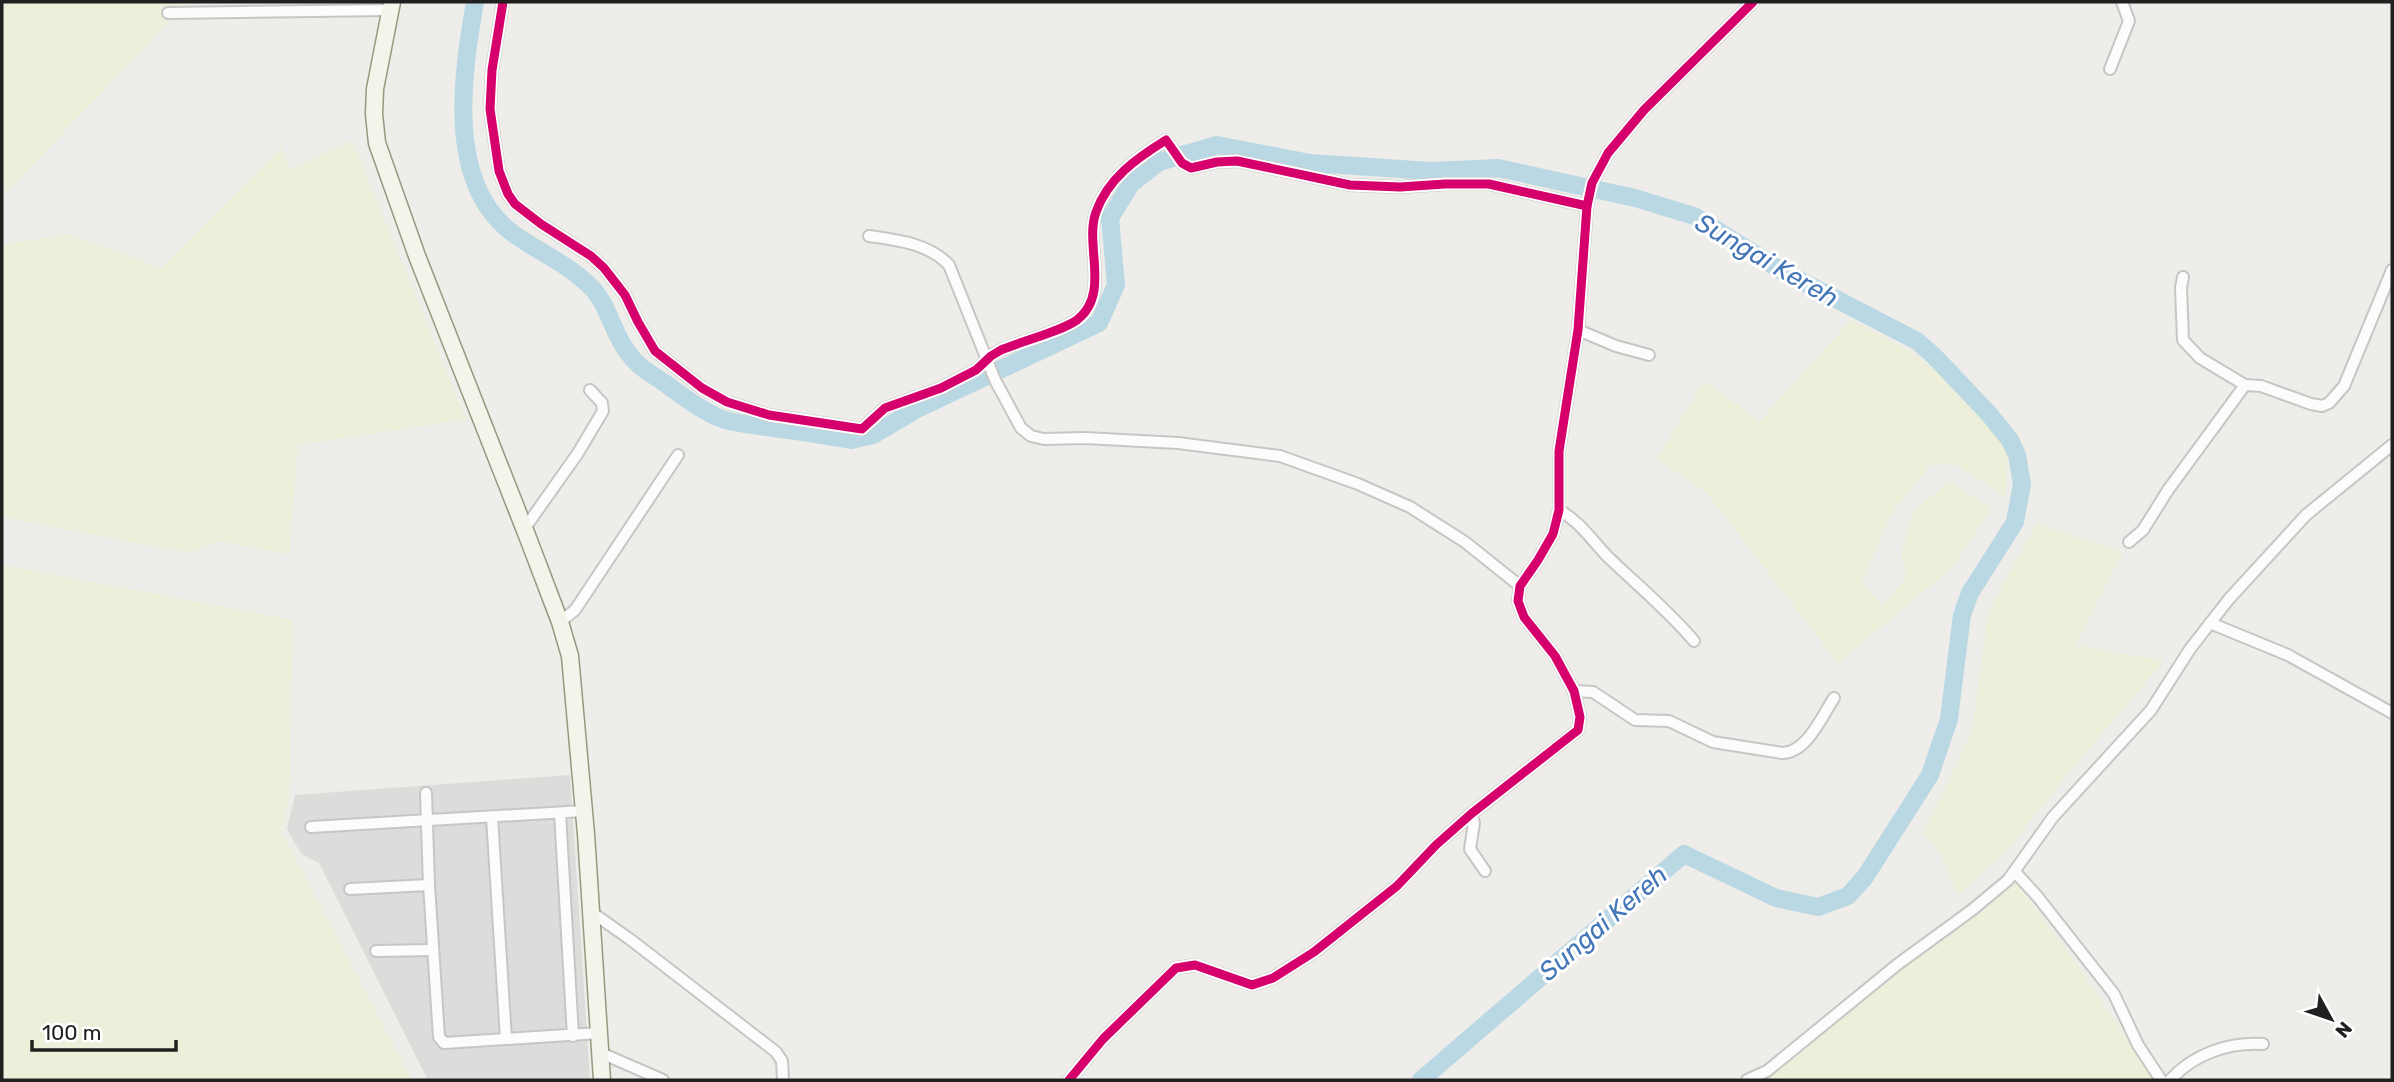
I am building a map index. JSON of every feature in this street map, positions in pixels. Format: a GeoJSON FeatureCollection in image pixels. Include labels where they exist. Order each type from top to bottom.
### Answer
{"type":"FeatureCollection","features":[{"type":"Feature","properties":{"kind":"street"},"geometry":{"type":"LineString","coordinates":[[503,2],[492,70],[490,109],[499,171],[508,194],[524,212],[591,256],[614,278],[655,351],[681,373],[712,394],[745,408],[790,419],[859,429],[885,408],[941,388],[988,365],[991,356],[1002,350],[1077,320],[1090,301],[1095,286],[1095,214],[1119,174],[1166,140],[1182,163],[1194,168],[1211,163],[1237,161],[1350,185],[1400,187],[1489,184],[1588,201]]}},
{"type":"Feature","properties":{"kind":"street"},"geometry":{"type":"LineString","coordinates":[[1069,1080],[1098,1044],[1176,968],[1195,965],[1251,985],[1273,978],[1314,952],[1396,886],[1471,814],[1578,730],[1580,717],[1574,691],[1555,656],[1520,609],[1518,601],[1520,586],[1553,534],[1559,510],[1559,451],[1578,330],[1588,201],[1592,183],[1602,161],[1627,129],[1753,2]]}},
{"type":"Feature","properties":{"kind":"street"},"geometry":{"type":"LineString","coordinates":[[2110,69],[2129,21],[2122,2]]}},
{"type":"Feature","properties":{"kind":"street"},"geometry":{"type":"LineString","coordinates":[[168,13],[327,5],[391,6],[375,89],[377,144],[417,256],[560,622],[570,656],[584,811],[602,1080]]}},
{"type":"Feature","properties":{"kind":"street"},"geometry":{"type":"LineString","coordinates":[[869,236],[909,243],[933,252],[946,262],[957,281],[995,380],[1021,428],[1035,438],[1178,443],[1280,456],[1358,484],[1410,507],[1465,542],[1520,586]]}},
{"type":"Feature","properties":{"kind":"street"},"geometry":{"type":"LineString","coordinates":[[2183,277],[2183,340],[2189,349],[2245,386],[2261,386],[2322,406],[2329,403],[2344,386],[2392,270]]}},
{"type":"Feature","properties":{"kind":"street"},"geometry":{"type":"LineString","coordinates":[[1578,330],[1649,355]]}},
{"type":"Feature","properties":{"kind":"street"},"geometry":{"type":"LineString","coordinates":[[2129,542],[2143,530],[2168,490],[2245,386]]}},
{"type":"Feature","properties":{"kind":"street"},"geometry":{"type":"LineString","coordinates":[[524,528],[578,453],[603,411],[603,405],[590,390]]}},
{"type":"Feature","properties":{"kind":"street"},"geometry":{"type":"LineString","coordinates":[[1747,1080],[1767,1071],[1898,964],[1991,895],[2015,872],[2053,817],[2151,710],[2186,656],[2229,599],[2306,515],[2392,445]]}},
{"type":"Feature","properties":{"kind":"street"},"geometry":{"type":"LineString","coordinates":[[560,622],[575,610],[678,455]]}},
{"type":"Feature","properties":{"kind":"street"},"geometry":{"type":"LineString","coordinates":[[1559,510],[1575,521],[1647,594],[1679,622],[1694,641]]}},
{"type":"Feature","properties":{"kind":"street"},"geometry":{"type":"LineString","coordinates":[[2210,623],[2288,655],[2392,713]]}},
{"type":"Feature","properties":{"kind":"street"},"geometry":{"type":"LineString","coordinates":[[1574,691],[1593,692],[1635,720],[1669,722],[1713,742],[1782,753],[1789,753],[1801,745],[1834,698]]}},
{"type":"Feature","properties":{"kind":"street"},"geometry":{"type":"LineString","coordinates":[[426,793],[439,1037],[444,1043],[573,1037],[600,1033]]}},
{"type":"Feature","properties":{"kind":"street"},"geometry":{"type":"LineString","coordinates":[[311,827],[584,811]]}},
{"type":"Feature","properties":{"kind":"street"},"geometry":{"type":"LineString","coordinates":[[560,813],[573,1037]]}},
{"type":"Feature","properties":{"kind":"street"},"geometry":{"type":"LineString","coordinates":[[1471,814],[1474,823],[1469,849],[1485,871]]}},
{"type":"Feature","properties":{"kind":"street"},"geometry":{"type":"LineString","coordinates":[[492,817],[506,1039]]}},
{"type":"Feature","properties":{"kind":"street"},"geometry":{"type":"LineString","coordinates":[[2015,872],[2038,895],[2114,994],[2138,1045],[2161,1080]]}},
{"type":"Feature","properties":{"kind":"street"},"geometry":{"type":"LineString","coordinates":[[350,889],[429,885]]}},
{"type":"Feature","properties":{"kind":"street"},"geometry":{"type":"LineString","coordinates":[[590,911],[776,1052],[782,1061],[783,1080]]}},
{"type":"Feature","properties":{"kind":"street"},"geometry":{"type":"LineString","coordinates":[[376,951],[433,950]]}},
{"type":"Feature","properties":{"kind":"street"},"geometry":{"type":"LineString","coordinates":[[2170,1080],[2196,1058],[2209,1052],[2241,1044],[2263,1044]]}},
{"type":"Feature","properties":{"kind":"street"},"geometry":{"type":"LineString","coordinates":[[601,1053],[663,1080]]}},
{"type":"Feature","properties":{"kind":"shaded area"},"geometry":{"type":"Polygon","coordinates":[[[570,775],[590,1079],[428,1080],[319,863],[301,854],[287,829],[295,795],[570,775]]]}},
{"type":"Feature","properties":{"kind":"green space"},"geometry":{"type":"Polygon","coordinates":[[[2,2],[188,2],[2,197],[2,2]]]}},
{"type":"Feature","properties":{"kind":"green space"},"geometry":{"type":"Polygon","coordinates":[[[352,141],[466,419],[298,445],[289,554],[219,541],[190,553],[2,517],[2,245],[69,234],[161,268],[281,147],[291,169],[352,141]]]}},
{"type":"Feature","properties":{"kind":"green space"},"geometry":{"type":"Polygon","coordinates":[[[1851,320],[1915,354],[1966,397],[2008,452],[2005,497],[1955,464],[1930,465],[1890,515],[1862,582],[1883,607],[1907,576],[1901,554],[1914,511],[1949,482],[1991,508],[1953,567],[1838,663],[1707,493],[1657,459],[1704,381],[1760,421],[1851,320]]]}},
{"type":"Feature","properties":{"kind":"green space"},"geometry":{"type":"Polygon","coordinates":[[[2036,524],[2123,552],[2075,645],[2164,661],[2006,851],[1958,895],[1939,851],[1923,833],[1972,732],[1988,613],[2036,524]]]}},
{"type":"Feature","properties":{"kind":"green space"},"geometry":{"type":"Polygon","coordinates":[[[2,565],[293,620],[289,798],[281,831],[412,1080],[2,1080],[2,565]]]}},
{"type":"Feature","properties":{"kind":"green space"},"geometry":{"type":"Polygon","coordinates":[[[2018,884],[2078,966],[2154,1080],[1764,1080],[1952,927],[2018,884]]]}},
{"type":"Feature","properties":{"kind":"waterway","name":"Sungai Kereh"},"geometry":{"type":"LineString","coordinates":[[475,2],[466,60],[464,124],[467,155],[476,184],[490,210],[511,232],[574,272],[593,289],[604,304],[624,347],[637,363],[694,404],[730,421],[851,440],[873,435],[919,408],[1099,323],[1116,285],[1110,218],[1131,184],[1159,162],[1217,145],[1310,163],[1431,171],[1498,168],[1635,198],[1694,216],[1782,271],[1917,341],[1989,414],[2010,440],[2017,455],[2022,484],[2015,522],[1970,593],[1962,615],[1949,719],[1930,775],[1865,877],[1848,896],[1818,907],[1776,898],[1684,854],[1421,1080]]}},
{"type":"Feature","properties":{"kind":"cycle path"},"geometry":{"type":"LineString","coordinates":[[503,2],[492,70],[490,109],[499,171],[508,194],[515,204],[591,256],[604,268],[625,295],[655,351],[702,388],[727,402],[769,415],[862,429],[885,408],[941,388],[976,370],[1001,350],[1077,320],[1093,297],[1093,225],[1101,200],[1125,170],[1166,140],[1182,163],[1191,168],[1237,161],[1350,185],[1400,187],[1489,184],[1587,206]]}},
{"type":"Feature","properties":{"kind":"cycle path"},"geometry":{"type":"LineString","coordinates":[[1069,1080],[1103,1039],[1176,968],[1195,965],[1252,985],[1273,978],[1314,952],[1397,886],[1436,845],[1471,814],[1578,730],[1580,717],[1574,691],[1555,656],[1524,617],[1518,601],[1520,586],[1553,534],[1559,510],[1559,451],[1578,330],[1587,206],[1592,183],[1608,153],[1644,110],[1753,2]]}}]}
